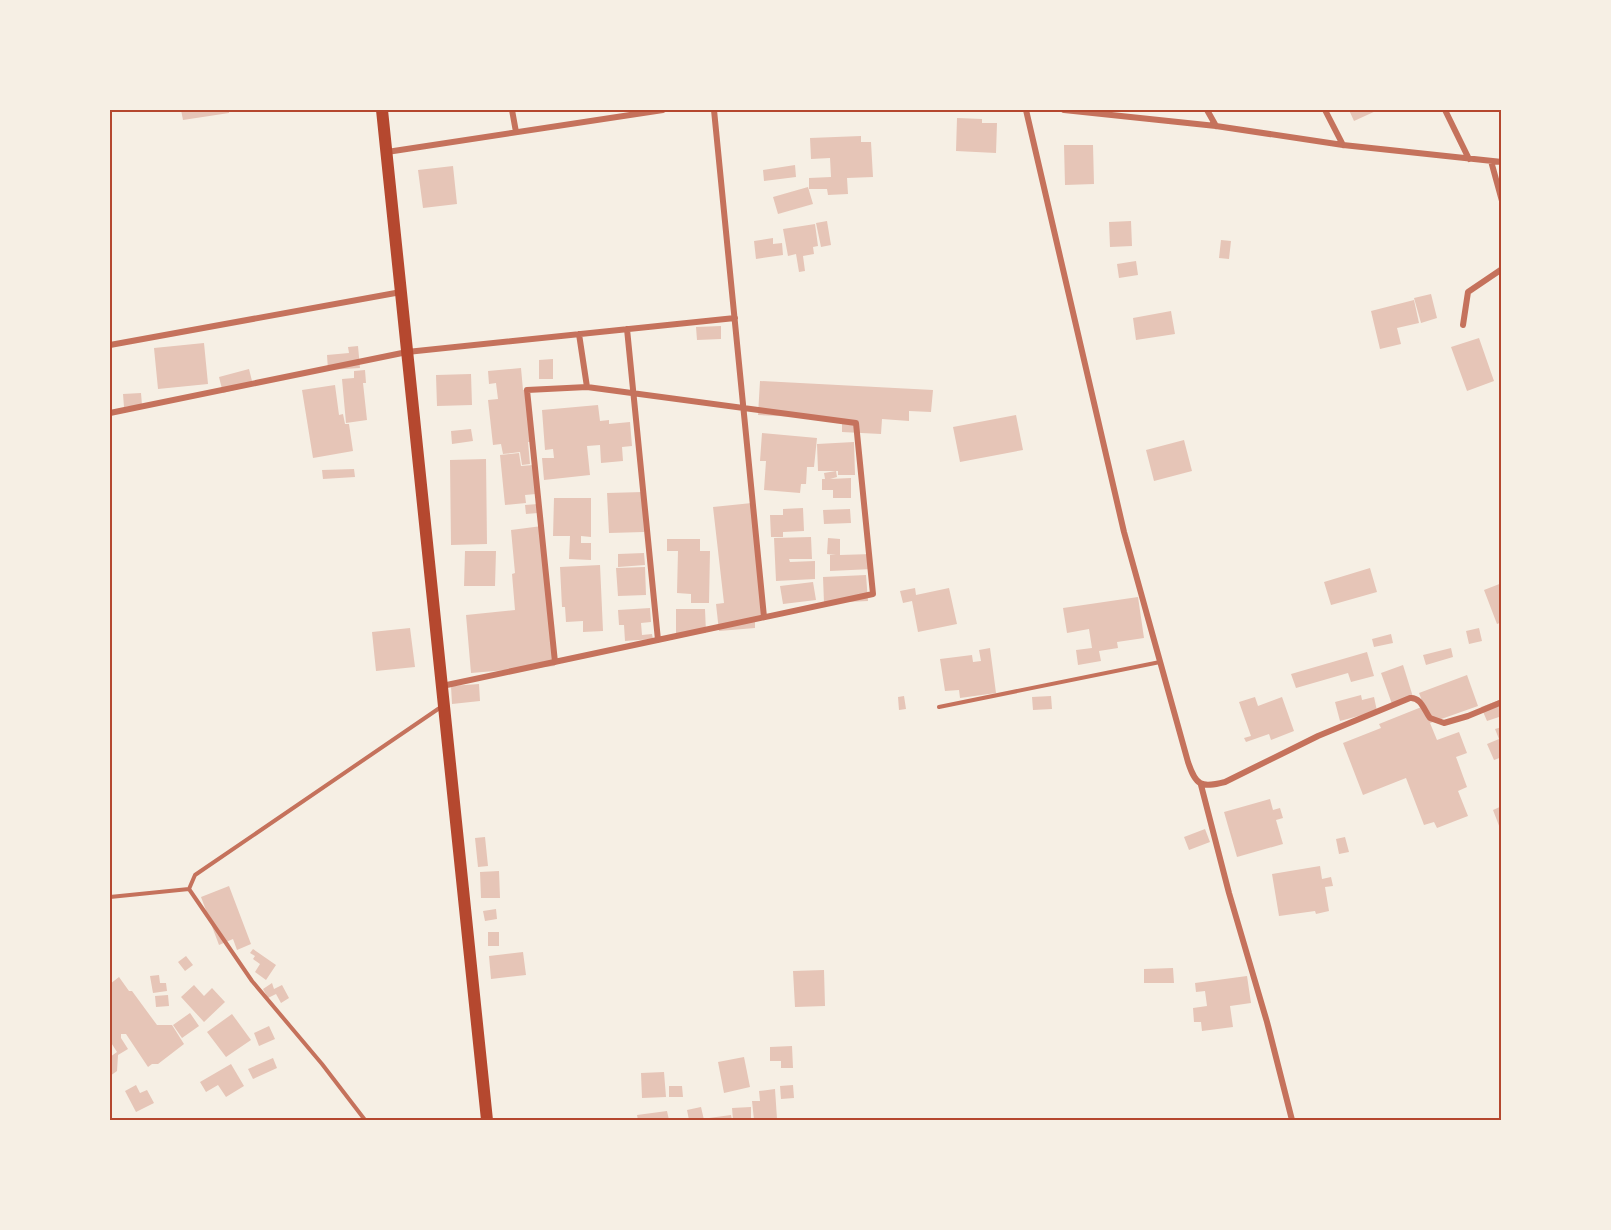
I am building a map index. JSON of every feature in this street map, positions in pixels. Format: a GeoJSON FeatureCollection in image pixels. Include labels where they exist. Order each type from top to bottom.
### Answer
{"type":"FeatureCollection","features":[{"type":"Feature","properties":{"kind":"main road"},"geometry":{"type":"LineString","coordinates":[[382,110],[487,1120]]}},
{"type":"Feature","properties":{"kind":"street"},"geometry":{"type":"LineString","coordinates":[[512,110],[516,132]]}},
{"type":"Feature","properties":{"kind":"street"},"geometry":{"type":"LineString","coordinates":[[597,110],[599,119]]}},
{"type":"Feature","properties":{"kind":"street"},"geometry":{"type":"LineString","coordinates":[[387,152],[663,110]]}},
{"type":"Feature","properties":{"kind":"street"},"geometry":{"type":"LineString","coordinates":[[714,110],[764,617]]}},
{"type":"Feature","properties":{"kind":"street"},"geometry":{"type":"LineString","coordinates":[[1026,110],[1124,532],[1195,781],[1201,785],[1210,786],[1225,782],[1318,736],[1413,697],[1420,702],[1430,718],[1444,723],[1502,702]]}},
{"type":"Feature","properties":{"kind":"street"},"geometry":{"type":"LineString","coordinates":[[1064,110],[1216,126],[1343,145],[1502,162]]}},
{"type":"Feature","properties":{"kind":"street"},"geometry":{"type":"LineString","coordinates":[[1207,110],[1216,126]]}},
{"type":"Feature","properties":{"kind":"street"},"geometry":{"type":"LineString","coordinates":[[1325,110],[1343,145]]}},
{"type":"Feature","properties":{"kind":"street"},"geometry":{"type":"LineString","coordinates":[[1445,110],[1469,159]]}},
{"type":"Feature","properties":{"kind":"street"},"geometry":{"type":"LineString","coordinates":[[1491,161],[1502,201]]}},
{"type":"Feature","properties":{"kind":"street"},"geometry":{"type":"LineString","coordinates":[[1463,325],[1468,292],[1502,269]]}},
{"type":"Feature","properties":{"kind":"street"},"geometry":{"type":"LineString","coordinates":[[110,345],[401,292]]}},
{"type":"Feature","properties":{"kind":"street"},"geometry":{"type":"LineString","coordinates":[[110,413],[407,352],[735,318]]}},
{"type":"Feature","properties":{"kind":"street"},"geometry":{"type":"LineString","coordinates":[[627,329],[658,640]]}},
{"type":"Feature","properties":{"kind":"street"},"geometry":{"type":"LineString","coordinates":[[579,334],[587,387]]}},
{"type":"Feature","properties":{"kind":"street"},"geometry":{"type":"LineString","coordinates":[[442,686],[555,662],[658,640],[764,617],[873,594],[856,423],[587,387],[527,390],[555,662]]}},
{"type":"Feature","properties":{"kind":"street"},"geometry":{"type":"LineString","coordinates":[[1201,785],[1292,1120]]}},
{"type":"Feature","properties":{"kind":"lane"},"geometry":{"type":"LineString","coordinates":[[939,707],[1160,662]]}},
{"type":"Feature","properties":{"kind":"lane"},"geometry":{"type":"LineString","coordinates":[[189,889],[195,875],[444,705]]}},
{"type":"Feature","properties":{"kind":"lane"},"geometry":{"type":"LineString","coordinates":[[110,897],[189,889]]}},
{"type":"Feature","properties":{"kind":"lane"},"geometry":{"type":"LineString","coordinates":[[189,889],[252,981],[322,1064],[365,1120]]}},
{"type":"Feature","properties":{"kind":"building"},"geometry":{"type":"Polygon","coordinates":[[[181,110],[229,110],[229,113],[183,120],[181,110]]]}},
{"type":"Feature","properties":{"kind":"building"},"geometry":{"type":"Polygon","coordinates":[[[1349,110],[1378,110],[1354,121],[1349,110]]]}},
{"type":"Feature","properties":{"kind":"building"},"geometry":{"type":"Polygon","coordinates":[[[957,118],[982,119],[982,123],[997,123],[996,153],[956,151],[957,118]]]}},
{"type":"Feature","properties":{"kind":"building"},"geometry":{"type":"Polygon","coordinates":[[[861,136],[861,142],[871,142],[873,177],[847,178],[848,194],[828,195],[827,189],[809,189],[809,178],[831,177],[830,158],[811,159],[810,138],[861,136]]]}},
{"type":"Feature","properties":{"kind":"building"},"geometry":{"type":"Polygon","coordinates":[[[1064,145],[1093,145],[1094,184],[1065,185],[1064,145]]]}},
{"type":"Feature","properties":{"kind":"building"},"geometry":{"type":"Polygon","coordinates":[[[795,165],[796,177],[764,181],[763,170],[795,165]]]}},
{"type":"Feature","properties":{"kind":"building"},"geometry":{"type":"Polygon","coordinates":[[[453,166],[457,204],[423,208],[418,170],[453,166]]]}},
{"type":"Feature","properties":{"kind":"building"},"geometry":{"type":"Polygon","coordinates":[[[808,187],[813,204],[778,214],[773,197],[808,187]]]}},
{"type":"Feature","properties":{"kind":"building"},"geometry":{"type":"Polygon","coordinates":[[[827,221],[831,245],[821,247],[816,223],[827,221]]]}},
{"type":"Feature","properties":{"kind":"building"},"geometry":{"type":"Polygon","coordinates":[[[1131,221],[1132,246],[1110,247],[1109,222],[1131,221]]]}},
{"type":"Feature","properties":{"kind":"building"},"geometry":{"type":"Polygon","coordinates":[[[815,224],[818,246],[813,247],[814,254],[803,256],[805,271],[799,272],[796,254],[788,256],[783,229],[815,224]]]}},
{"type":"Feature","properties":{"kind":"building"},"geometry":{"type":"Polygon","coordinates":[[[773,238],[773,244],[782,243],[783,255],[756,259],[754,241],[773,238]]]}},
{"type":"Feature","properties":{"kind":"building"},"geometry":{"type":"Polygon","coordinates":[[[1221,240],[1231,241],[1229,259],[1219,258],[1221,240]]]}},
{"type":"Feature","properties":{"kind":"building"},"geometry":{"type":"Polygon","coordinates":[[[1136,261],[1138,275],[1119,278],[1117,264],[1136,261]]]}},
{"type":"Feature","properties":{"kind":"building"},"geometry":{"type":"Polygon","coordinates":[[[1431,294],[1437,318],[1421,323],[1414,298],[1431,294]]]}},
{"type":"Feature","properties":{"kind":"building"},"geometry":{"type":"Polygon","coordinates":[[[1414,300],[1419,323],[1397,328],[1401,344],[1380,349],[1371,311],[1414,300]]]}},
{"type":"Feature","properties":{"kind":"building"},"geometry":{"type":"Polygon","coordinates":[[[1171,311],[1175,334],[1136,340],[1133,318],[1171,311]]]}},
{"type":"Feature","properties":{"kind":"building"},"geometry":{"type":"Polygon","coordinates":[[[721,326],[721,339],[697,340],[696,327],[721,326]]]}},
{"type":"Feature","properties":{"kind":"building"},"geometry":{"type":"Polygon","coordinates":[[[1479,338],[1494,381],[1467,391],[1451,347],[1479,338]]]}},
{"type":"Feature","properties":{"kind":"building"},"geometry":{"type":"Polygon","coordinates":[[[204,343],[208,384],[158,389],[154,348],[204,343]]]}},
{"type":"Feature","properties":{"kind":"building"},"geometry":{"type":"Polygon","coordinates":[[[358,346],[360,368],[328,370],[327,355],[349,353],[348,347],[358,346]]]}},
{"type":"Feature","properties":{"kind":"building"},"geometry":{"type":"Polygon","coordinates":[[[553,359],[553,379],[539,379],[539,360],[553,359]]]}},
{"type":"Feature","properties":{"kind":"building"},"geometry":{"type":"Polygon","coordinates":[[[521,368],[523,390],[528,389],[534,442],[528,442],[530,464],[522,465],[520,452],[503,454],[501,444],[493,445],[488,400],[498,399],[496,383],[489,384],[488,371],[521,368]]]}},
{"type":"Feature","properties":{"kind":"building"},"geometry":{"type":"Polygon","coordinates":[[[249,369],[253,385],[223,393],[219,377],[249,369]]]}},
{"type":"Feature","properties":{"kind":"building"},"geometry":{"type":"Polygon","coordinates":[[[365,370],[366,383],[363,383],[367,420],[346,423],[342,379],[354,378],[354,371],[365,370]]]}},
{"type":"Feature","properties":{"kind":"building"},"geometry":{"type":"Polygon","coordinates":[[[471,374],[472,405],[437,406],[436,375],[471,374]]]}},
{"type":"Feature","properties":{"kind":"building"},"geometry":{"type":"Polygon","coordinates":[[[760,381],[933,390],[931,412],[909,411],[909,421],[882,419],[881,434],[842,432],[842,419],[758,415],[760,381]]]}},
{"type":"Feature","properties":{"kind":"building"},"geometry":{"type":"Polygon","coordinates":[[[335,385],[339,415],[343,414],[345,424],[349,424],[353,451],[313,458],[302,390],[335,385]]]}},
{"type":"Feature","properties":{"kind":"building"},"geometry":{"type":"Polygon","coordinates":[[[141,393],[142,405],[124,407],[123,394],[141,393]]]}},
{"type":"Feature","properties":{"kind":"building"},"geometry":{"type":"Polygon","coordinates":[[[598,405],[600,421],[609,420],[609,424],[630,422],[632,446],[622,447],[623,461],[601,463],[600,445],[587,446],[590,475],[544,480],[542,458],[554,458],[553,449],[545,450],[542,410],[598,405]]]}},
{"type":"Feature","properties":{"kind":"building"},"geometry":{"type":"Polygon","coordinates":[[[1016,415],[1023,450],[960,462],[953,427],[1016,415]]]}},
{"type":"Feature","properties":{"kind":"building"},"geometry":{"type":"Polygon","coordinates":[[[471,429],[473,441],[452,444],[451,431],[471,429]]]}},
{"type":"Feature","properties":{"kind":"building"},"geometry":{"type":"Polygon","coordinates":[[[762,433],[817,438],[814,467],[807,467],[806,484],[801,484],[800,493],[764,490],[766,461],[760,461],[762,433]]]}},
{"type":"Feature","properties":{"kind":"building"},"geometry":{"type":"Polygon","coordinates":[[[1184,440],[1192,471],[1154,481],[1146,450],[1184,440]]]}},
{"type":"Feature","properties":{"kind":"building"},"geometry":{"type":"Polygon","coordinates":[[[854,442],[855,475],[838,475],[838,471],[818,471],[817,444],[854,442]]]}},
{"type":"Feature","properties":{"kind":"building"},"geometry":{"type":"Polygon","coordinates":[[[519,453],[521,466],[533,465],[536,494],[525,495],[526,503],[505,505],[500,455],[519,453]]]}},
{"type":"Feature","properties":{"kind":"building"},"geometry":{"type":"Polygon","coordinates":[[[486,459],[487,544],[451,545],[450,460],[486,459]]]}},
{"type":"Feature","properties":{"kind":"building"},"geometry":{"type":"Polygon","coordinates":[[[354,469],[355,477],[323,479],[322,470],[354,469]]]}},
{"type":"Feature","properties":{"kind":"building"},"geometry":{"type":"Polygon","coordinates":[[[836,471],[837,477],[830,479],[851,478],[851,498],[833,498],[833,490],[822,490],[824,473],[836,471]]]}},
{"type":"Feature","properties":{"kind":"building"},"geometry":{"type":"Polygon","coordinates":[[[643,492],[644,532],[609,533],[607,493],[643,492]]]}},
{"type":"Feature","properties":{"kind":"building"},"geometry":{"type":"Polygon","coordinates":[[[554,498],[591,498],[591,537],[581,536],[581,543],[591,543],[591,560],[569,559],[570,536],[553,536],[554,498]]]}},
{"type":"Feature","properties":{"kind":"building"},"geometry":{"type":"Polygon","coordinates":[[[752,503],[763,619],[755,620],[755,628],[719,631],[716,604],[724,603],[713,507],[752,503]]]}},
{"type":"Feature","properties":{"kind":"building"},"geometry":{"type":"Polygon","coordinates":[[[538,504],[538,513],[526,514],[525,505],[538,504]]]}},
{"type":"Feature","properties":{"kind":"building"},"geometry":{"type":"Polygon","coordinates":[[[803,508],[804,531],[783,532],[783,537],[771,537],[770,515],[783,515],[783,509],[803,508]]]}},
{"type":"Feature","properties":{"kind":"building"},"geometry":{"type":"Polygon","coordinates":[[[850,509],[851,523],[824,524],[823,510],[850,509]]]}},
{"type":"Feature","properties":{"kind":"building"},"geometry":{"type":"Polygon","coordinates":[[[542,526],[555,666],[471,673],[466,615],[515,610],[512,574],[515,573],[511,530],[542,526]]]}},
{"type":"Feature","properties":{"kind":"building"},"geometry":{"type":"Polygon","coordinates":[[[811,537],[812,559],[789,559],[790,562],[815,561],[815,579],[776,581],[774,538],[811,537]]]}},
{"type":"Feature","properties":{"kind":"building"},"geometry":{"type":"Polygon","coordinates":[[[828,538],[840,539],[840,555],[872,554],[872,569],[830,571],[830,555],[836,555],[827,554],[828,538]]]}},
{"type":"Feature","properties":{"kind":"building"},"geometry":{"type":"Polygon","coordinates":[[[667,539],[700,539],[700,551],[710,551],[709,603],[691,603],[691,594],[677,593],[678,551],[667,551],[667,539]]]}},
{"type":"Feature","properties":{"kind":"building"},"geometry":{"type":"Polygon","coordinates":[[[465,551],[496,551],[495,586],[464,586],[465,551]]]}},
{"type":"Feature","properties":{"kind":"building"},"geometry":{"type":"Polygon","coordinates":[[[644,553],[645,565],[618,567],[618,554],[644,553]]]}},
{"type":"Feature","properties":{"kind":"building"},"geometry":{"type":"Polygon","coordinates":[[[600,565],[603,631],[583,632],[583,621],[566,622],[565,607],[562,607],[560,567],[600,565]]]}},
{"type":"Feature","properties":{"kind":"building"},"geometry":{"type":"Polygon","coordinates":[[[645,567],[646,595],[618,596],[616,568],[645,567]]]}},
{"type":"Feature","properties":{"kind":"building"},"geometry":{"type":"Polygon","coordinates":[[[1370,568],[1377,592],[1331,605],[1324,582],[1370,568]]]}},
{"type":"Feature","properties":{"kind":"building"},"geometry":{"type":"Polygon","coordinates":[[[866,575],[868,601],[824,603],[823,577],[866,575]]]}},
{"type":"Feature","properties":{"kind":"building"},"geometry":{"type":"Polygon","coordinates":[[[813,582],[816,600],[783,604],[780,586],[813,582]]]}},
{"type":"Feature","properties":{"kind":"building"},"geometry":{"type":"Polygon","coordinates":[[[1502,583],[1502,622],[1497,624],[1484,590],[1502,583]]]}},
{"type":"Feature","properties":{"kind":"building"},"geometry":{"type":"Polygon","coordinates":[[[915,588],[916,595],[949,588],[957,624],[918,632],[912,601],[903,603],[900,591],[915,588]]]}},
{"type":"Feature","properties":{"kind":"building"},"geometry":{"type":"Polygon","coordinates":[[[1138,597],[1144,638],[1117,642],[1118,648],[1099,651],[1101,661],[1078,665],[1076,650],[1092,648],[1089,629],[1067,633],[1063,608],[1138,597]]]}},
{"type":"Feature","properties":{"kind":"building"},"geometry":{"type":"Polygon","coordinates":[[[650,608],[651,622],[641,623],[642,635],[652,634],[653,639],[625,641],[624,625],[619,625],[618,610],[650,608]]]}},
{"type":"Feature","properties":{"kind":"building"},"geometry":{"type":"Polygon","coordinates":[[[676,609],[705,609],[706,633],[676,634],[676,609]]]}},
{"type":"Feature","properties":{"kind":"building"},"geometry":{"type":"Polygon","coordinates":[[[410,628],[415,667],[376,671],[372,632],[410,628]]]}},
{"type":"Feature","properties":{"kind":"building"},"geometry":{"type":"Polygon","coordinates":[[[1479,628],[1482,641],[1469,644],[1466,631],[1479,628]]]}},
{"type":"Feature","properties":{"kind":"building"},"geometry":{"type":"Polygon","coordinates":[[[1391,634],[1393,643],[1374,647],[1372,639],[1391,634]]]}},
{"type":"Feature","properties":{"kind":"building"},"geometry":{"type":"Polygon","coordinates":[[[990,648],[996,693],[960,698],[959,690],[945,691],[940,659],[972,655],[973,662],[981,661],[979,650],[990,648]]]}},
{"type":"Feature","properties":{"kind":"building"},"geometry":{"type":"Polygon","coordinates":[[[1451,648],[1453,657],[1426,665],[1423,655],[1451,648]]]}},
{"type":"Feature","properties":{"kind":"building"},"geometry":{"type":"Polygon","coordinates":[[[1367,652],[1374,676],[1351,682],[1348,673],[1296,688],[1291,674],[1367,652]]]}},
{"type":"Feature","properties":{"kind":"building"},"geometry":{"type":"Polygon","coordinates":[[[1403,665],[1413,697],[1392,704],[1381,673],[1403,665]]]}},
{"type":"Feature","properties":{"kind":"building"},"geometry":{"type":"Polygon","coordinates":[[[1467,675],[1478,706],[1430,723],[1437,740],[1459,732],[1467,753],[1456,757],[1467,787],[1458,791],[1468,816],[1437,828],[1434,822],[1424,825],[1406,778],[1363,795],[1343,743],[1381,728],[1379,724],[1424,706],[1419,693],[1467,675]]]}},
{"type":"Feature","properties":{"kind":"building"},"geometry":{"type":"Polygon","coordinates":[[[479,684],[480,701],[452,704],[451,686],[479,684]]]}},
{"type":"Feature","properties":{"kind":"building"},"geometry":{"type":"Polygon","coordinates":[[[1361,695],[1362,700],[1374,697],[1377,711],[1340,721],[1335,702],[1361,695]]]}},
{"type":"Feature","properties":{"kind":"building"},"geometry":{"type":"Polygon","coordinates":[[[904,696],[906,709],[899,710],[898,697],[904,696]]]}},
{"type":"Feature","properties":{"kind":"building"},"geometry":{"type":"Polygon","coordinates":[[[1051,696],[1052,709],[1033,710],[1032,697],[1051,696]]]}},
{"type":"Feature","properties":{"kind":"building"},"geometry":{"type":"Polygon","coordinates":[[[1255,697],[1258,706],[1282,697],[1294,731],[1271,740],[1269,734],[1246,742],[1244,738],[1251,736],[1239,702],[1255,697]]]}},
{"type":"Feature","properties":{"kind":"building"},"geometry":{"type":"Polygon","coordinates":[[[1502,699],[1502,716],[1487,721],[1481,707],[1502,699]]]}},
{"type":"Feature","properties":{"kind":"building"},"geometry":{"type":"Polygon","coordinates":[[[1502,727],[1502,757],[1494,760],[1487,744],[1499,739],[1495,729],[1502,727]]]}},
{"type":"Feature","properties":{"kind":"building"},"geometry":{"type":"Polygon","coordinates":[[[1270,799],[1273,810],[1280,808],[1283,818],[1276,820],[1283,844],[1237,857],[1224,812],[1270,799]]]}},
{"type":"Feature","properties":{"kind":"building"},"geometry":{"type":"Polygon","coordinates":[[[1502,806],[1502,831],[1501,831],[1493,810],[1502,806]]]}},
{"type":"Feature","properties":{"kind":"building"},"geometry":{"type":"Polygon","coordinates":[[[1205,829],[1210,842],[1189,850],[1184,837],[1205,829]]]}},
{"type":"Feature","properties":{"kind":"building"},"geometry":{"type":"Polygon","coordinates":[[[485,837],[488,866],[478,867],[475,838],[485,837]]]}},
{"type":"Feature","properties":{"kind":"building"},"geometry":{"type":"Polygon","coordinates":[[[1345,837],[1349,852],[1339,854],[1336,839],[1345,837]]]}},
{"type":"Feature","properties":{"kind":"building"},"geometry":{"type":"Polygon","coordinates":[[[1320,866],[1322,879],[1331,877],[1333,886],[1325,887],[1329,911],[1279,916],[1272,874],[1320,866]]]}},
{"type":"Feature","properties":{"kind":"building"},"geometry":{"type":"Polygon","coordinates":[[[499,871],[500,898],[481,898],[480,872],[499,871]]]}},
{"type":"Feature","properties":{"kind":"building"},"geometry":{"type":"Polygon","coordinates":[[[229,886],[251,944],[237,950],[233,939],[219,945],[201,897],[229,886]]]}},
{"type":"Feature","properties":{"kind":"building"},"geometry":{"type":"Polygon","coordinates":[[[496,909],[497,919],[485,921],[483,911],[496,909]]]}},
{"type":"Feature","properties":{"kind":"building"},"geometry":{"type":"Polygon","coordinates":[[[488,932],[499,932],[499,946],[488,946],[488,932]]]}},
{"type":"Feature","properties":{"kind":"building"},"geometry":{"type":"Polygon","coordinates":[[[253,949],[276,965],[266,980],[255,972],[260,964],[253,959],[255,956],[250,953],[253,949]]]}},
{"type":"Feature","properties":{"kind":"building"},"geometry":{"type":"Polygon","coordinates":[[[523,952],[526,975],[491,979],[489,956],[523,952]]]}},
{"type":"Feature","properties":{"kind":"building"},"geometry":{"type":"Polygon","coordinates":[[[186,956],[193,965],[185,971],[178,962],[186,956]]]}},
{"type":"Feature","properties":{"kind":"building"},"geometry":{"type":"Polygon","coordinates":[[[1173,968],[1174,983],[1144,983],[1144,969],[1173,968]]]}},
{"type":"Feature","properties":{"kind":"building"},"geometry":{"type":"Polygon","coordinates":[[[824,970],[825,1006],[795,1007],[793,971],[824,970]]]}},
{"type":"Feature","properties":{"kind":"building"},"geometry":{"type":"Polygon","coordinates":[[[159,975],[160,983],[166,983],[167,991],[153,993],[150,976],[159,975]]]}},
{"type":"Feature","properties":{"kind":"building"},"geometry":{"type":"Polygon","coordinates":[[[1247,976],[1251,1003],[1230,1006],[1233,1027],[1202,1031],[1201,1022],[1194,1022],[1193,1008],[1207,1006],[1205,991],[1196,992],[1195,983],[1247,976]]]}},
{"type":"Feature","properties":{"kind":"building"},"geometry":{"type":"Polygon","coordinates":[[[119,977],[157,1025],[172,1025],[184,1044],[158,1064],[148,1067],[126,1034],[121,1034],[128,1049],[118,1055],[117,1071],[110,1076],[110,1057],[117,1052],[110,1041],[110,984],[119,977]]]}},
{"type":"Feature","properties":{"kind":"building"},"geometry":{"type":"Polygon","coordinates":[[[272,983],[274,989],[282,985],[289,998],[281,1003],[276,994],[268,998],[263,989],[272,983]]]}},
{"type":"Feature","properties":{"kind":"building"},"geometry":{"type":"Polygon","coordinates":[[[194,985],[204,996],[212,988],[225,1002],[204,1022],[181,997],[194,985]]]}},
{"type":"Feature","properties":{"kind":"building"},"geometry":{"type":"Polygon","coordinates":[[[168,995],[169,1006],[156,1007],[155,996],[168,995]]]}},
{"type":"Feature","properties":{"kind":"building"},"geometry":{"type":"Polygon","coordinates":[[[190,1013],[199,1026],[182,1038],[173,1025],[190,1013]]]}},
{"type":"Feature","properties":{"kind":"building"},"geometry":{"type":"Polygon","coordinates":[[[232,1014],[251,1040],[226,1057],[207,1032],[232,1014]]]}},
{"type":"Feature","properties":{"kind":"building"},"geometry":{"type":"Polygon","coordinates":[[[269,1026],[275,1039],[259,1046],[254,1033],[269,1026]]]}},
{"type":"Feature","properties":{"kind":"building"},"geometry":{"type":"Polygon","coordinates":[[[792,1046],[793,1068],[781,1068],[781,1061],[770,1061],[770,1047],[792,1046]]]}},
{"type":"Feature","properties":{"kind":"building"},"geometry":{"type":"Polygon","coordinates":[[[744,1057],[750,1087],[724,1093],[718,1062],[744,1057]]]}},
{"type":"Feature","properties":{"kind":"building"},"geometry":{"type":"Polygon","coordinates":[[[273,1058],[277,1068],[253,1079],[248,1069],[273,1058]]]}},
{"type":"Feature","properties":{"kind":"building"},"geometry":{"type":"Polygon","coordinates":[[[231,1064],[244,1086],[226,1097],[218,1085],[206,1092],[200,1082],[231,1064]]]}},
{"type":"Feature","properties":{"kind":"building"},"geometry":{"type":"Polygon","coordinates":[[[664,1072],[666,1097],[642,1098],[641,1073],[664,1072]]]}},
{"type":"Feature","properties":{"kind":"building"},"geometry":{"type":"Polygon","coordinates":[[[136,1085],[140,1093],[147,1090],[154,1103],[136,1112],[125,1091],[136,1085]]]}},
{"type":"Feature","properties":{"kind":"building"},"geometry":{"type":"Polygon","coordinates":[[[793,1085],[794,1098],[781,1099],[780,1086],[793,1085]]]}},
{"type":"Feature","properties":{"kind":"building"},"geometry":{"type":"Polygon","coordinates":[[[669,1086],[682,1086],[683,1097],[669,1097],[669,1086]]]}},
{"type":"Feature","properties":{"kind":"building"},"geometry":{"type":"Polygon","coordinates":[[[775,1089],[777,1119],[787,1118],[787,1120],[754,1120],[752,1101],[760,1101],[759,1091],[775,1089]]]}},
{"type":"Feature","properties":{"kind":"building"},"geometry":{"type":"Polygon","coordinates":[[[701,1107],[704,1120],[689,1120],[687,1110],[701,1107]]]}},
{"type":"Feature","properties":{"kind":"building"},"geometry":{"type":"Polygon","coordinates":[[[751,1107],[751,1120],[733,1120],[732,1108],[751,1107]]]}},
{"type":"Feature","properties":{"kind":"building"},"geometry":{"type":"Polygon","coordinates":[[[667,1111],[669,1120],[638,1120],[637,1115],[667,1111]]]}},
{"type":"Feature","properties":{"kind":"building"},"geometry":{"type":"Polygon","coordinates":[[[731,1115],[732,1120],[709,1120],[709,1118],[731,1115]]]}}]}
